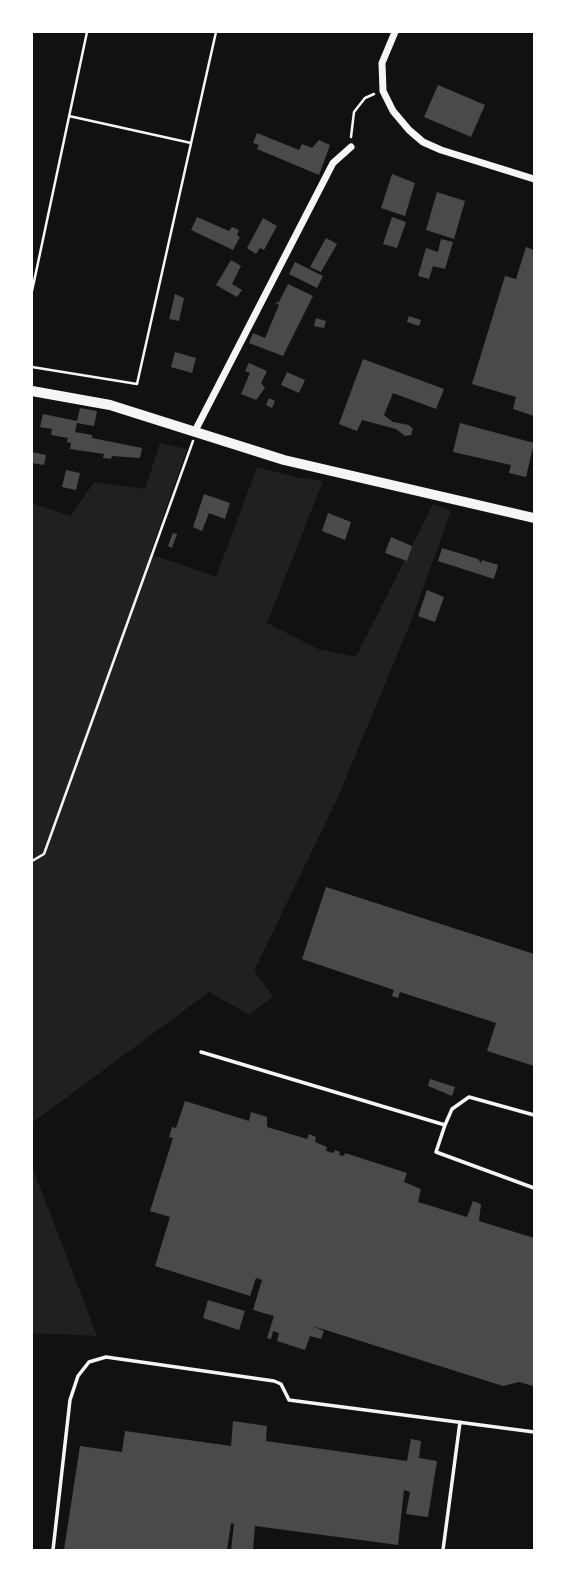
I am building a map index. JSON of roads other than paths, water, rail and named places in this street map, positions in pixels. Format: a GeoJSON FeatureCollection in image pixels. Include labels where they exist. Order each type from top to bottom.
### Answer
{"type":"FeatureCollection","features":[{"type":"Feature","properties":{"kind":"main road"},"geometry":{"type":"LineString","coordinates":[[32,391],[110,405],[284,460],[534,518]]}},
{"type":"Feature","properties":{"kind":"street"},"geometry":{"type":"LineString","coordinates":[[395,32],[382,62],[383,92],[393,111],[423,142],[534,179]]}},
{"type":"Feature","properties":{"kind":"street"},"geometry":{"type":"LineString","coordinates":[[195,431],[333,163],[352,147]]}},
{"type":"Feature","properties":{"kind":"lane"},"geometry":{"type":"LineString","coordinates":[[201,1052],[445,1125]]}},
{"type":"Feature","properties":{"kind":"lane"},"geometry":{"type":"LineString","coordinates":[[534,1115],[470,1097],[452,1109],[436,1152],[534,1188]]}},
{"type":"Feature","properties":{"kind":"lane"},"geometry":{"type":"LineString","coordinates":[[53,1550],[70,1400],[78,1376],[89,1362],[106,1356],[274,1381],[281,1384],[289,1400],[534,1432]]}},
{"type":"Feature","properties":{"kind":"lane"},"geometry":{"type":"LineString","coordinates":[[443,1550],[460,1422]]}}]}
